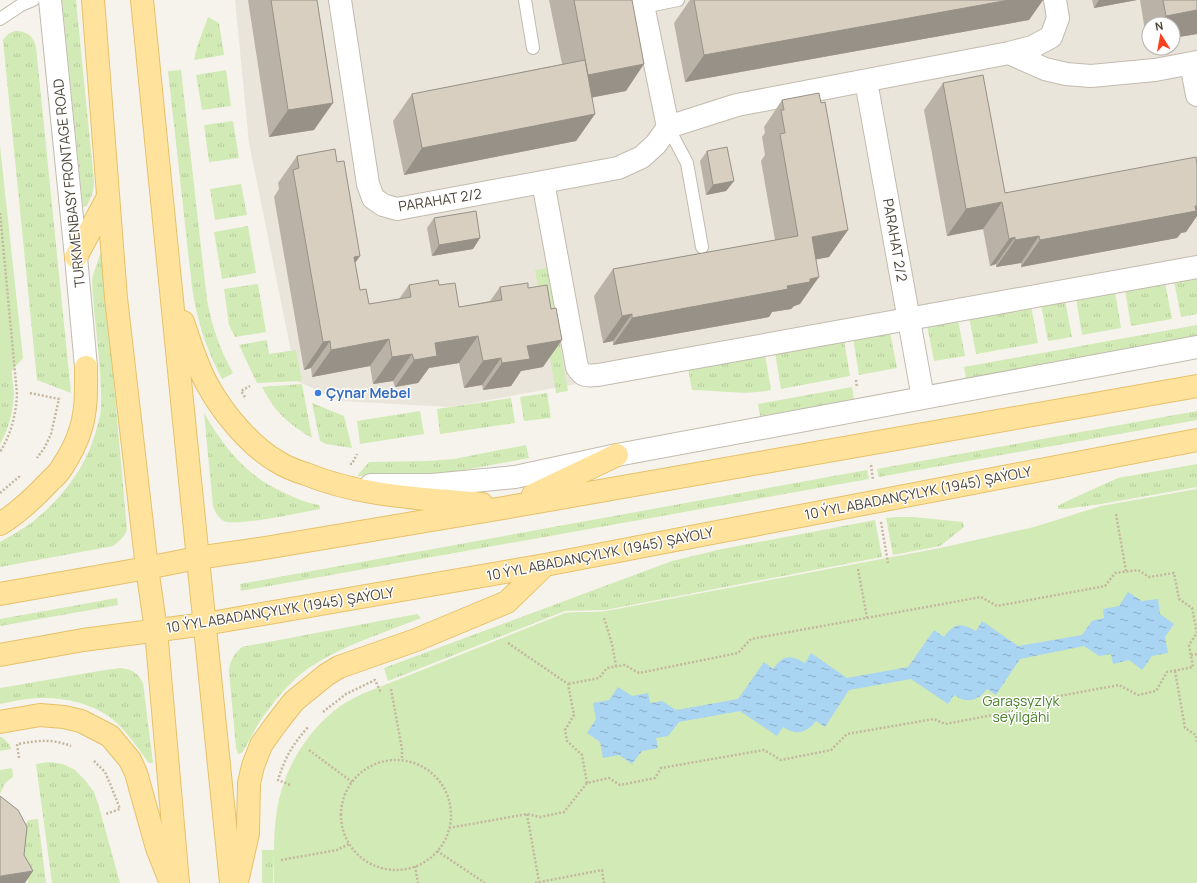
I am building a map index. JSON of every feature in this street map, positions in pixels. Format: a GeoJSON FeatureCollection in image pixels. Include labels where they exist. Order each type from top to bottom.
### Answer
{"type":"FeatureCollection","features":[{"type":"Feature","properties":{"kind":"main road"},"geometry":{"type":"LineString","coordinates":[[93,0],[117,306],[156,630],[178,883]]}},
{"type":"Feature","properties":{"kind":"main road"},"geometry":{"type":"LineString","coordinates":[[142,0],[197,558],[231,883]]}},
{"type":"Feature","properties":{"kind":"main road"},"geometry":{"type":"LineString","coordinates":[[76,257],[108,197]]}},
{"type":"Feature","properties":{"kind":"main road"},"geometry":{"type":"LineString","coordinates":[[171,290],[206,384],[222,410],[256,446],[277,462],[321,480],[365,492],[400,497],[509,507],[617,455]]}},
{"type":"Feature","properties":{"kind":"main road"},"geometry":{"type":"LineString","coordinates":[[0,524],[24,506],[47,484],[60,470],[73,448],[81,428],[84,410],[86,367]]}},
{"type":"Feature","properties":{"kind":"main road"},"geometry":{"type":"LineString","coordinates":[[0,594],[197,558],[509,507],[1197,386]]}},
{"type":"Feature","properties":{"kind":"main road","name":"10 ÝYL ABADANÇYLYK (1945) ŞAÝOLY"},"geometry":{"type":"LineString","coordinates":[[0,655],[83,640],[205,624],[545,564],[1197,440]]}},
{"type":"Feature","properties":{"kind":"main road"},"geometry":{"type":"LineString","coordinates":[[237,883],[248,833],[249,783],[253,766],[261,745],[294,701],[326,675],[339,667],[416,640],[507,602],[545,564]]}},
{"type":"Feature","properties":{"kind":"main road"},"geometry":{"type":"LineString","coordinates":[[0,722],[40,715],[64,717],[81,720],[110,736],[130,760],[136,773],[157,848],[171,883]]}},
{"type":"Feature","properties":{"kind":"street","name":"TURKMENBASY FRONTAGE ROAD"},"geometry":{"type":"LineString","coordinates":[[50,0],[86,367]]}},
{"type":"Feature","properties":{"kind":"street","name":"PARAHAT 2/2"},"geometry":{"type":"LineString","coordinates":[[340,0],[368,184],[373,198],[383,205],[397,209],[618,168],[642,157],[656,144],[668,127]]}},
{"type":"Feature","properties":{"kind":"street"},"geometry":{"type":"LineString","coordinates":[[643,3],[668,127],[737,105],[1009,53],[1032,47],[1051,37],[1058,18],[1055,0]]}},
{"type":"Feature","properties":{"kind":"street"},"geometry":{"type":"LineString","coordinates":[[1009,53],[1045,69],[1066,74],[1091,76],[1155,70],[1194,62],[1197,95]]}},
{"type":"Feature","properties":{"kind":"street","name":"PARAHAT 2/2"},"geometry":{"type":"LineString","coordinates":[[866,81],[923,398]]}},
{"type":"Feature","properties":{"kind":"street"},"geometry":{"type":"LineString","coordinates":[[543,182],[577,367],[580,373],[587,376],[1197,267]]}},
{"type":"Feature","properties":{"kind":"street"},"geometry":{"type":"LineString","coordinates":[[336,485],[432,485],[515,477],[617,455],[1197,347]]}},
{"type":"Feature","properties":{"kind":"lane"},"geometry":{"type":"LineString","coordinates":[[0,19],[21,5],[33,0]]}},
{"type":"Feature","properties":{"kind":"lane"},"geometry":{"type":"LineString","coordinates":[[525,0],[533,48]]}},
{"type":"Feature","properties":{"kind":"lane"},"geometry":{"type":"LineString","coordinates":[[643,3],[678,0]]}},
{"type":"Feature","properties":{"kind":"lane"},"geometry":{"type":"LineString","coordinates":[[668,127],[688,163],[702,247]]}},
{"type":"Feature","properties":{"kind":"path"},"geometry":{"type":"LineString","coordinates":[[0,213],[18,394],[12,426],[0,452]]}},
{"type":"Feature","properties":{"kind":"path"},"geometry":{"type":"LineString","coordinates":[[856,380],[861,410]]}},
{"type":"Feature","properties":{"kind":"path"},"geometry":{"type":"LineString","coordinates":[[247,401],[241,391],[250,386]]}},
{"type":"Feature","properties":{"kind":"path"},"geometry":{"type":"LineString","coordinates":[[30,393],[59,399],[51,434],[45,447],[37,458]]}},
{"type":"Feature","properties":{"kind":"path"},"geometry":{"type":"LineString","coordinates":[[867,444],[888,563]]}},
{"type":"Feature","properties":{"kind":"path"},"geometry":{"type":"LineString","coordinates":[[347,464],[352,464],[357,454]]}},
{"type":"Feature","properties":{"kind":"path"},"geometry":{"type":"LineString","coordinates":[[0,493],[20,476]]}},
{"type":"Feature","properties":{"kind":"path"},"geometry":{"type":"LineString","coordinates":[[1116,514],[1126,571]]}},
{"type":"Feature","properties":{"kind":"path"},"geometry":{"type":"LineString","coordinates":[[858,569],[867,618]]}},
{"type":"Feature","properties":{"kind":"path"},"geometry":{"type":"LineString","coordinates":[[449,828],[527,814],[540,817],[564,812],[586,783],[609,778],[620,785],[654,778],[661,768],[764,750],[781,760],[831,750],[847,734],[934,719],[945,724],[1002,714],[1009,712],[1021,703],[1119,685],[1138,695],[1156,691],[1168,672],[1193,668],[1189,645],[1197,633],[1192,608],[1179,599],[1174,573],[1149,577],[1138,570],[1115,573],[1105,586],[997,606],[981,597],[751,639],[738,653],[638,673],[625,665],[616,666],[607,668],[599,678],[568,684]]}},
{"type":"Feature","properties":{"kind":"path"},"geometry":{"type":"LineString","coordinates":[[604,618],[612,644],[616,666]]}},
{"type":"Feature","properties":{"kind":"path"},"geometry":{"type":"LineString","coordinates":[[508,643],[568,684],[574,715],[565,730],[567,741],[582,754],[586,783]]}},
{"type":"Feature","properties":{"kind":"path"},"geometry":{"type":"LineString","coordinates":[[1191,655],[1197,654]]}},
{"type":"Feature","properties":{"kind":"path"},"geometry":{"type":"LineString","coordinates":[[1175,671],[1185,728],[1196,735],[1197,742]]}},
{"type":"Feature","properties":{"kind":"path"},"geometry":{"type":"LineString","coordinates":[[322,712],[346,694],[375,680],[381,693]]}},
{"type":"Feature","properties":{"kind":"path"},"geometry":{"type":"LineString","coordinates":[[391,689],[402,749],[402,760]]}},
{"type":"Feature","properties":{"kind":"path"},"geometry":{"type":"LineString","coordinates":[[290,785],[278,780],[282,765],[290,750],[308,726]]}},
{"type":"Feature","properties":{"kind":"path"},"geometry":{"type":"LineString","coordinates":[[19,758],[17,744],[44,740],[60,742],[71,746]]}},
{"type":"Feature","properties":{"kind":"path"},"geometry":{"type":"LineString","coordinates":[[309,750],[352,782]]}},
{"type":"Feature","properties":{"kind":"path"},"geometry":{"type":"LineString","coordinates":[[389,760],[402,760],[415,763],[427,769],[437,778],[445,789],[451,815],[449,828],[444,840],[437,851],[427,860],[415,866],[402,869],[389,869],[376,866],[364,860],[354,851],[342,828],[340,815],[342,802],[347,789],[364,770],[389,760]]}},
{"type":"Feature","properties":{"kind":"path"},"geometry":{"type":"LineString","coordinates":[[94,761],[105,772],[120,810],[106,814]]}},
{"type":"Feature","properties":{"kind":"path"},"geometry":{"type":"LineString","coordinates":[[527,814],[539,882]]}},
{"type":"Feature","properties":{"kind":"path"},"geometry":{"type":"LineString","coordinates":[[282,860],[337,850],[349,844]]}},
{"type":"Feature","properties":{"kind":"path"},"geometry":{"type":"LineString","coordinates":[[437,851],[485,883]]}},
{"type":"Feature","properties":{"kind":"path"},"geometry":{"type":"LineString","coordinates":[[415,866],[418,883]]}},
{"type":"Feature","properties":{"kind":"path"},"geometry":{"type":"LineString","coordinates":[[535,883],[602,870],[604,883]]}},
{"type":"Feature","properties":{"kind":"shaded area"},"geometry":{"type":"Polygon","coordinates":[[[235,0],[1197,0],[1197,270],[451,407],[340,401],[297,381],[249,143],[235,0]]]}},
{"type":"Feature","properties":{"kind":"green space"},"geometry":{"type":"Polygon","coordinates":[[[62,0],[76,0],[94,182],[93,192],[87,206],[83,207],[62,0]]]}},
{"type":"Feature","properties":{"kind":"green space"},"geometry":{"type":"Polygon","coordinates":[[[208,17],[219,23],[224,55],[194,60],[197,47],[208,17]]]}},
{"type":"Feature","properties":{"kind":"green space"},"geometry":{"type":"Polygon","coordinates":[[[15,31],[28,34],[33,39],[36,47],[71,393],[37,380],[3,40],[8,34],[15,31]]]}},
{"type":"Feature","properties":{"kind":"green space"},"geometry":{"type":"Polygon","coordinates":[[[181,70],[207,300],[217,338],[233,373],[222,379],[211,357],[203,334],[192,287],[168,71],[181,70]]]}},
{"type":"Feature","properties":{"kind":"green space"},"geometry":{"type":"Polygon","coordinates":[[[226,70],[231,106],[202,110],[196,75],[226,70]]]}},
{"type":"Feature","properties":{"kind":"green space"},"geometry":{"type":"Polygon","coordinates":[[[233,121],[239,158],[209,162],[204,125],[233,121]]]}},
{"type":"Feature","properties":{"kind":"green space"},"geometry":{"type":"Polygon","coordinates":[[[0,146],[23,358],[0,384],[0,146]]]}},
{"type":"Feature","properties":{"kind":"green space"},"geometry":{"type":"Polygon","coordinates":[[[241,184],[247,215],[215,220],[210,189],[241,184]]]}},
{"type":"Feature","properties":{"kind":"green space"},"geometry":{"type":"Polygon","coordinates":[[[248,226],[256,273],[222,279],[214,232],[248,226]]]}},
{"type":"Feature","properties":{"kind":"green space"},"geometry":{"type":"Polygon","coordinates":[[[102,249],[127,530],[121,539],[113,546],[0,567],[0,542],[32,522],[47,510],[74,478],[88,454],[93,441],[100,414],[101,391],[92,282],[102,249]]]}},
{"type":"Feature","properties":{"kind":"green space"},"geometry":{"type":"Polygon","coordinates":[[[0,259],[14,394],[10,420],[0,444],[0,259]]]}},
{"type":"Feature","properties":{"kind":"green space"},"geometry":{"type":"Polygon","coordinates":[[[547,268],[568,391],[556,393],[535,270],[547,268]]]}},
{"type":"Feature","properties":{"kind":"green space"},"geometry":{"type":"Polygon","coordinates":[[[1197,276],[1197,314],[1181,317],[1174,281],[1197,276]]]}},
{"type":"Feature","properties":{"kind":"green space"},"geometry":{"type":"Polygon","coordinates":[[[1165,282],[1172,319],[1131,326],[1125,290],[1165,282]]]}},
{"type":"Feature","properties":{"kind":"green space"},"geometry":{"type":"Polygon","coordinates":[[[258,284],[266,332],[235,337],[229,325],[224,289],[258,284]]]}},
{"type":"Feature","properties":{"kind":"green space"},"geometry":{"type":"Polygon","coordinates":[[[1115,291],[1121,328],[1082,335],[1076,298],[1115,291]]]}},
{"type":"Feature","properties":{"kind":"green space"},"geometry":{"type":"Polygon","coordinates":[[[1065,300],[1072,337],[1048,341],[1041,305],[1065,300]]]}},
{"type":"Feature","properties":{"kind":"green space"},"geometry":{"type":"Polygon","coordinates":[[[1031,306],[1038,343],[976,354],[969,317],[1031,306]]]}},
{"type":"Feature","properties":{"kind":"green space"},"geometry":{"type":"Polygon","coordinates":[[[958,320],[965,356],[934,361],[927,325],[958,320]]]}},
{"type":"Feature","properties":{"kind":"green space"},"geometry":{"type":"Polygon","coordinates":[[[1197,325],[1197,338],[966,379],[964,367],[1197,325]]]}},
{"type":"Feature","properties":{"kind":"green space"},"geometry":{"type":"Polygon","coordinates":[[[890,332],[897,368],[859,375],[853,338],[890,332]]]}},
{"type":"Feature","properties":{"kind":"green space"},"geometry":{"type":"Polygon","coordinates":[[[267,340],[269,354],[296,350],[302,381],[257,383],[239,345],[267,340]]]}},
{"type":"Feature","properties":{"kind":"green space"},"geometry":{"type":"Polygon","coordinates":[[[844,340],[850,376],[781,389],[775,352],[844,340]]]}},
{"type":"Feature","properties":{"kind":"green space"},"geometry":{"type":"Polygon","coordinates":[[[765,354],[771,390],[741,393],[692,390],[688,368],[765,354]]]}},
{"type":"Feature","properties":{"kind":"green space"},"geometry":{"type":"Polygon","coordinates":[[[302,384],[312,438],[282,416],[262,387],[302,384]]]}},
{"type":"Feature","properties":{"kind":"green space"},"geometry":{"type":"Polygon","coordinates":[[[852,387],[854,400],[760,416],[758,404],[852,387]]]}},
{"type":"Feature","properties":{"kind":"green space"},"geometry":{"type":"Polygon","coordinates":[[[547,393],[551,418],[524,421],[520,397],[547,393]]]}},
{"type":"Feature","properties":{"kind":"green space"},"geometry":{"type":"Polygon","coordinates":[[[511,398],[515,423],[440,434],[437,409],[511,398]]]}},
{"type":"Feature","properties":{"kind":"green space"},"geometry":{"type":"Polygon","coordinates":[[[312,403],[344,416],[352,448],[326,444],[320,441],[312,403]]]}},
{"type":"Feature","properties":{"kind":"green space"},"geometry":{"type":"Polygon","coordinates":[[[420,411],[424,434],[360,444],[357,421],[420,411]]]}},
{"type":"Feature","properties":{"kind":"green space"},"geometry":{"type":"Polygon","coordinates":[[[1197,411],[1197,420],[879,477],[877,469],[1197,411]]]}},
{"type":"Feature","properties":{"kind":"green space"},"geometry":{"type":"Polygon","coordinates":[[[204,413],[220,438],[238,461],[260,479],[273,487],[299,499],[319,505],[320,509],[255,521],[231,522],[224,521],[220,518],[213,506],[204,413]]]}},
{"type":"Feature","properties":{"kind":"green space"},"geometry":{"type":"Polygon","coordinates":[[[526,445],[529,458],[459,471],[428,475],[357,476],[369,462],[454,459],[526,445]]]}},
{"type":"Feature","properties":{"kind":"green space"},"geometry":{"type":"Polygon","coordinates":[[[1197,464],[1197,487],[1101,504],[1058,509],[1058,506],[1067,501],[1118,478],[1197,464]]]}},
{"type":"Feature","properties":{"kind":"green space"},"geometry":{"type":"Polygon","coordinates":[[[867,470],[869,479],[241,591],[240,584],[867,470]]]}},
{"type":"Feature","properties":{"kind":"green space","name":"Garaşsyzlyk seýilgähi"},"geometry":{"type":"Polygon","coordinates":[[[1197,489],[1197,883],[274,883],[274,846],[277,810],[284,782],[296,755],[313,731],[323,721],[340,706],[362,694],[565,613],[606,611],[940,548],[1034,527],[1101,506],[1197,489]]]}},
{"type":"Feature","properties":{"kind":"green space"},"geometry":{"type":"Polygon","coordinates":[[[913,517],[963,522],[964,527],[940,546],[893,555],[886,518],[913,517]]]}},
{"type":"Feature","properties":{"kind":"green space"},"geometry":{"type":"Polygon","coordinates":[[[875,520],[882,557],[605,610],[565,611],[388,681],[384,668],[672,561],[722,549],[875,520]]]}},
{"type":"Feature","properties":{"kind":"green space"},"geometry":{"type":"Polygon","coordinates":[[[117,598],[118,605],[0,626],[0,619],[117,598]]]}},
{"type":"Feature","properties":{"kind":"green space"},"geometry":{"type":"Polygon","coordinates":[[[417,614],[421,618],[340,650],[301,674],[281,693],[259,723],[242,753],[238,754],[236,748],[229,671],[233,658],[242,647],[417,614]]]}},
{"type":"Feature","properties":{"kind":"green space"},"geometry":{"type":"Polygon","coordinates":[[[120,668],[128,669],[134,672],[143,683],[153,763],[148,762],[117,723],[98,710],[87,705],[63,699],[51,698],[17,700],[0,704],[0,688],[120,668]]]}},
{"type":"Feature","properties":{"kind":"green space"},"geometry":{"type":"Polygon","coordinates":[[[0,737],[2,737],[10,745],[11,749],[0,751],[0,737]]]}},
{"type":"Feature","properties":{"kind":"green space"},"geometry":{"type":"Polygon","coordinates":[[[49,762],[63,764],[75,770],[94,792],[120,883],[52,883],[36,764],[49,762]]]}},
{"type":"Feature","properties":{"kind":"green space"},"geometry":{"type":"Polygon","coordinates":[[[12,768],[13,777],[5,783],[0,794],[0,770],[12,768]]]}},
{"type":"Feature","properties":{"kind":"green space"},"geometry":{"type":"Polygon","coordinates":[[[38,819],[46,883],[28,883],[24,850],[15,832],[29,820],[38,819]]]}},
{"type":"Feature","properties":{"kind":"green space"},"geometry":{"type":"Polygon","coordinates":[[[262,850],[274,850],[273,883],[262,883],[262,850]]]}},
{"type":"Feature","properties":{"kind":"water"},"geometry":{"type":"Polygon","coordinates":[[[1128,592],[1142,601],[1158,599],[1160,614],[1174,624],[1165,637],[1168,653],[1152,656],[1142,670],[1129,660],[1113,664],[1111,654],[1099,656],[1084,646],[1020,659],[996,695],[987,689],[976,699],[972,700],[963,700],[954,695],[948,704],[911,679],[849,690],[825,727],[816,721],[805,731],[801,732],[792,732],[783,727],[777,736],[740,711],[679,722],[668,736],[656,738],[658,748],[642,751],[632,764],[619,755],[603,758],[600,742],[587,733],[596,719],[593,703],[609,700],[618,687],[632,696],[648,693],[650,703],[662,701],[676,710],[738,699],[764,662],[773,669],[780,661],[787,657],[795,658],[805,663],[811,653],[847,678],[908,667],[934,630],[944,637],[951,629],[958,625],[966,626],[976,631],[982,621],[1018,646],[1082,635],[1092,621],[1104,618],[1103,609],[1119,606],[1128,592]]]}},
{"type":"Feature","properties":{"kind":"building"},"geometry":{"type":"Polygon","coordinates":[[[271,0],[317,0],[333,103],[288,110],[271,0]]]}},
{"type":"Feature","properties":{"kind":"building"},"geometry":{"type":"Polygon","coordinates":[[[574,0],[632,0],[644,64],[588,75],[574,0]]]}},
{"type":"Feature","properties":{"kind":"building"},"geometry":{"type":"Polygon","coordinates":[[[694,0],[1009,0],[704,55],[694,0]]]}},
{"type":"Feature","properties":{"kind":"building"},"geometry":{"type":"Polygon","coordinates":[[[1163,0],[1197,0],[1197,10],[1166,16],[1163,0]]]}},
{"type":"Feature","properties":{"kind":"building"},"geometry":{"type":"Polygon","coordinates":[[[585,60],[595,114],[422,148],[412,94],[585,60]]]}},
{"type":"Feature","properties":{"kind":"building"},"geometry":{"type":"Polygon","coordinates":[[[983,75],[1005,193],[1196,157],[1196,211],[1040,240],[1039,236],[1015,240],[1015,237],[1009,239],[1002,202],[966,209],[943,83],[983,75]]]}},
{"type":"Feature","properties":{"kind":"building"},"geometry":{"type":"Polygon","coordinates":[[[819,93],[821,103],[825,102],[848,230],[812,237],[819,277],[810,279],[810,282],[787,286],[788,289],[632,318],[632,314],[622,316],[613,269],[798,236],[780,134],[785,133],[781,110],[784,110],[782,100],[819,93]]]}},
{"type":"Feature","properties":{"kind":"building"},"geometry":{"type":"Polygon","coordinates":[[[727,147],[734,181],[713,185],[707,151],[727,147]]]}},
{"type":"Feature","properties":{"kind":"building"},"geometry":{"type":"Polygon","coordinates":[[[335,149],[337,162],[344,161],[360,256],[354,257],[360,290],[366,289],[369,304],[411,297],[409,285],[438,280],[439,285],[455,283],[459,307],[502,300],[500,287],[528,283],[528,288],[547,285],[551,309],[556,308],[562,340],[527,346],[530,359],[502,363],[501,358],[483,361],[478,336],[435,343],[437,356],[414,360],[412,354],[392,357],[389,339],[331,350],[330,341],[323,342],[293,170],[299,168],[297,156],[335,149]]]}},
{"type":"Feature","properties":{"kind":"building"},"geometry":{"type":"Polygon","coordinates":[[[476,211],[480,238],[439,245],[434,218],[476,211]]]}},
{"type":"Feature","properties":{"kind":"building"},"geometry":{"type":"Polygon","coordinates":[[[0,796],[18,810],[27,827],[24,855],[33,871],[0,877],[0,796]]]}},
{"type":"Feature","properties":{"kind":"place","name":"Çynar Mebel"},"geometry":{"type":"Point","coordinates":[318,393]}}]}
